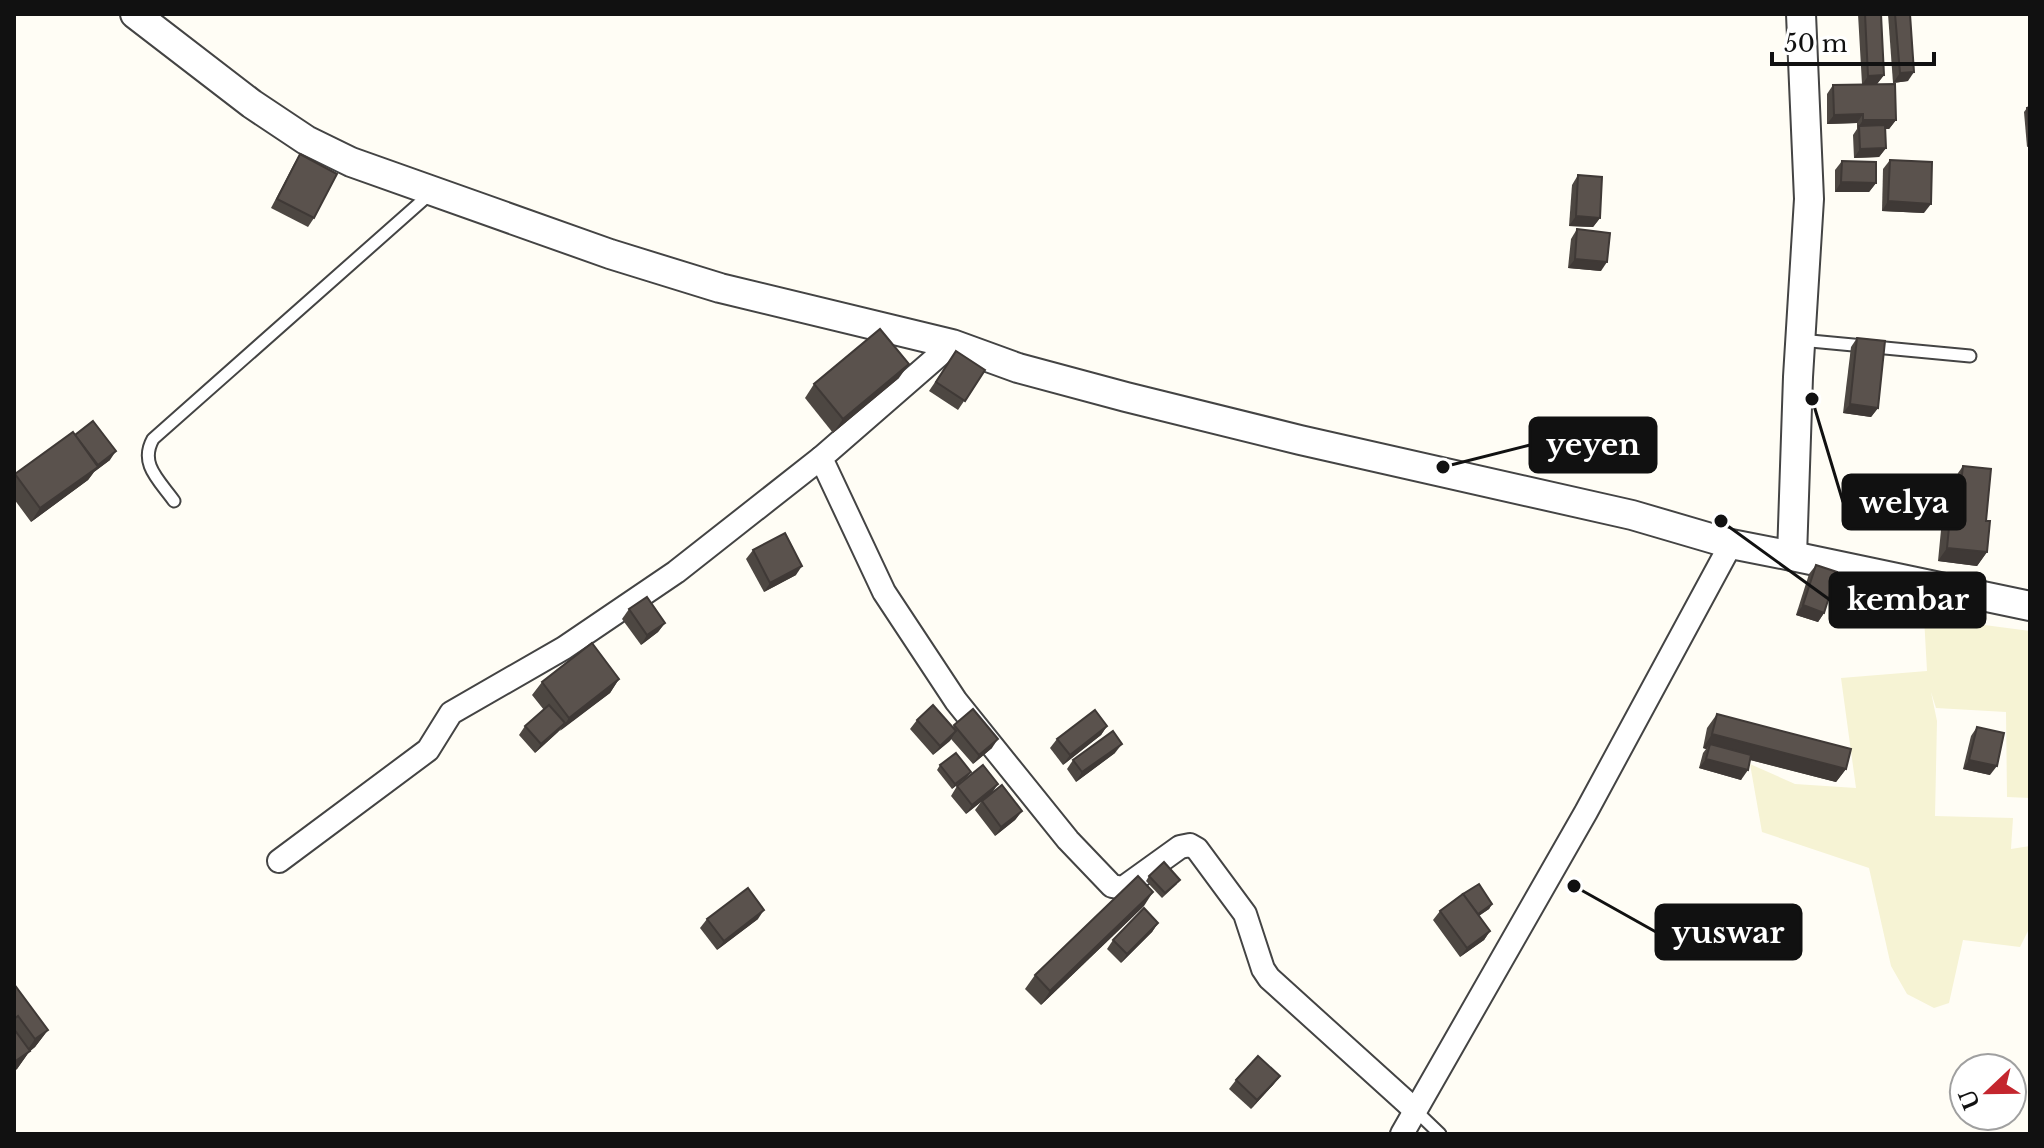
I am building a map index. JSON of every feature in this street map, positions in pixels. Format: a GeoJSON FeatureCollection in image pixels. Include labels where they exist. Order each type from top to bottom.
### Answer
{"type":"FeatureCollection","features":[{"type":"Feature","properties":{"kind":"street"},"geometry":{"type":"LineString","coordinates":[[135,14],[252,104],[306,140],[351,162],[610,254],[720,288],[952,344],[1018,368],[1126,397],[1632,515],[1731,544],[2030,606]]}},
{"type":"Feature","properties":{"kind":"street"},"geometry":{"type":"LineString","coordinates":[[1792,556],[1809,199],[1801,14]]}},
{"type":"Feature","properties":{"kind":"street"},"geometry":{"type":"LineString","coordinates":[[279,861],[428,750],[451,713],[564,648],[664,580],[821,458],[952,344]]}},
{"type":"Feature","properties":{"kind":"street"},"geometry":{"type":"LineString","coordinates":[[821,458],[884,592],[956,701],[1068,840],[1112,886],[1119,889],[1180,847],[1190,845],[1197,849],[1245,914],[1263,969],[1269,978],[1415,1110]]}},
{"type":"Feature","properties":{"kind":"street"},"geometry":{"type":"LineString","coordinates":[[1402,1134],[1586,812],[1731,544]]}},
{"type":"Feature","properties":{"kind":"lane"},"geometry":{"type":"LineString","coordinates":[[174,501],[146,460],[146,450],[153,439],[434,190]]}},
{"type":"Feature","properties":{"kind":"lane"},"geometry":{"type":"LineString","coordinates":[[1800,340],[1970,356]]}},
{"type":"Feature","properties":{"kind":"lane"},"geometry":{"type":"LineString","coordinates":[[1415,1110],[1440,1134]]}},
{"type":"Feature","properties":{"kind":"shaded area"},"geometry":{"type":"Polygon","coordinates":[[[1924,617],[2030,631],[2030,798],[2007,797],[2006,712],[1936,708],[1931,692],[1937,721],[1935,816],[2013,818],[2011,849],[2030,846],[2030,927],[2020,947],[1963,940],[1949,1003],[1934,1008],[1907,994],[1891,966],[1869,868],[1762,832],[1750,764],[1795,784],[1856,788],[1841,678],[1927,671],[1924,617]]]}},
{"type":"Feature","properties":{"kind":"building"},"geometry":{"type":"Polygon","coordinates":[[[1865,14],[1881,14],[1884,75],[1868,76],[1865,14]]]}},
{"type":"Feature","properties":{"kind":"building"},"geometry":{"type":"Polygon","coordinates":[[[1895,14],[1910,14],[1914,72],[1900,73],[1895,14]]]}},
{"type":"Feature","properties":{"kind":"building"},"geometry":{"type":"Polygon","coordinates":[[[1895,84],[1896,120],[1863,120],[1863,114],[1834,115],[1833,85],[1895,84]]]}},
{"type":"Feature","properties":{"kind":"building"},"geometry":{"type":"Polygon","coordinates":[[[2030,107],[2030,141],[2027,108],[2030,107]]]}},
{"type":"Feature","properties":{"kind":"building"},"geometry":{"type":"Polygon","coordinates":[[[1885,125],[1886,148],[1860,149],[1859,126],[1885,125]]]}},
{"type":"Feature","properties":{"kind":"building"},"geometry":{"type":"Polygon","coordinates":[[[300,154],[337,174],[314,218],[277,199],[300,154]]]}},
{"type":"Feature","properties":{"kind":"building"},"geometry":{"type":"Polygon","coordinates":[[[1890,160],[1932,162],[1931,204],[1888,201],[1890,160]]]}},
{"type":"Feature","properties":{"kind":"building"},"geometry":{"type":"Polygon","coordinates":[[[1842,161],[1876,162],[1876,183],[1841,182],[1842,161]]]}},
{"type":"Feature","properties":{"kind":"building"},"geometry":{"type":"Polygon","coordinates":[[[1578,175],[1602,177],[1600,218],[1576,216],[1578,175]]]}},
{"type":"Feature","properties":{"kind":"building"},"geometry":{"type":"Polygon","coordinates":[[[1577,229],[1610,233],[1607,262],[1575,259],[1577,229]]]}},
{"type":"Feature","properties":{"kind":"building"},"geometry":{"type":"Polygon","coordinates":[[[880,329],[909,364],[843,419],[814,384],[880,329]]]}},
{"type":"Feature","properties":{"kind":"building"},"geometry":{"type":"Polygon","coordinates":[[[1857,338],[1885,341],[1878,408],[1850,404],[1857,338]]]}},
{"type":"Feature","properties":{"kind":"building"},"geometry":{"type":"Polygon","coordinates":[[[956,351],[985,370],[965,401],[936,382],[956,351]]]}},
{"type":"Feature","properties":{"kind":"building"},"geometry":{"type":"Polygon","coordinates":[[[93,421],[116,451],[98,465],[75,435],[93,421]]]}},
{"type":"Feature","properties":{"kind":"building"},"geometry":{"type":"Polygon","coordinates":[[[73,432],[98,467],[40,508],[15,474],[73,432]]]}},
{"type":"Feature","properties":{"kind":"building"},"geometry":{"type":"Polygon","coordinates":[[[1963,466],[1991,469],[1986,521],[1990,521],[1987,552],[1947,548],[1950,517],[1957,517],[1963,466]]]}},
{"type":"Feature","properties":{"kind":"building"},"geometry":{"type":"Polygon","coordinates":[[[785,533],[802,566],[770,583],[753,550],[785,533]]]}},
{"type":"Feature","properties":{"kind":"building"},"geometry":{"type":"Polygon","coordinates":[[[1816,565],[1837,572],[1824,613],[1803,605],[1816,565]]]}},
{"type":"Feature","properties":{"kind":"building"},"geometry":{"type":"Polygon","coordinates":[[[647,597],[665,623],[647,635],[629,609],[647,597]]]}},
{"type":"Feature","properties":{"kind":"building"},"geometry":{"type":"Polygon","coordinates":[[[592,643],[619,679],[569,718],[542,682],[592,643]]]}},
{"type":"Feature","properties":{"kind":"building"},"geometry":{"type":"Polygon","coordinates":[[[549,705],[565,723],[541,744],[525,726],[549,705]]]}},
{"type":"Feature","properties":{"kind":"building"},"geometry":{"type":"Polygon","coordinates":[[[933,705],[956,731],[940,746],[917,720],[933,705]]]}},
{"type":"Feature","properties":{"kind":"building"},"geometry":{"type":"Polygon","coordinates":[[[973,709],[998,739],[979,755],[954,725],[973,709]]]}},
{"type":"Feature","properties":{"kind":"building"},"geometry":{"type":"Polygon","coordinates":[[[1095,710],[1107,726],[1070,755],[1057,739],[1095,710]]]}},
{"type":"Feature","properties":{"kind":"building"},"geometry":{"type":"Polygon","coordinates":[[[1717,714],[1851,749],[1846,769],[1712,734],[1717,714]]]}},
{"type":"Feature","properties":{"kind":"building"},"geometry":{"type":"Polygon","coordinates":[[[1977,727],[2004,733],[1997,766],[1969,760],[1977,727]]]}},
{"type":"Feature","properties":{"kind":"building"},"geometry":{"type":"Polygon","coordinates":[[[1113,731],[1122,744],[1082,772],[1073,760],[1113,731]]]}},
{"type":"Feature","properties":{"kind":"building"},"geometry":{"type":"Polygon","coordinates":[[[1710,744],[1751,755],[1748,770],[1706,759],[1710,744]]]}},
{"type":"Feature","properties":{"kind":"building"},"geometry":{"type":"Polygon","coordinates":[[[956,753],[971,772],[955,784],[940,765],[956,753]]]}},
{"type":"Feature","properties":{"kind":"building"},"geometry":{"type":"Polygon","coordinates":[[[983,765],[998,784],[972,805],[957,786],[983,765]]]}},
{"type":"Feature","properties":{"kind":"building"},"geometry":{"type":"Polygon","coordinates":[[[1002,785],[1022,811],[1001,827],[982,801],[1002,785]]]}},
{"type":"Feature","properties":{"kind":"building"},"geometry":{"type":"Polygon","coordinates":[[[1164,862],[1180,880],[1165,893],[1149,876],[1164,862]]]}},
{"type":"Feature","properties":{"kind":"building"},"geometry":{"type":"Polygon","coordinates":[[[1138,876],[1153,892],[1050,991],[1035,975],[1138,876]]]}},
{"type":"Feature","properties":{"kind":"building"},"geometry":{"type":"Polygon","coordinates":[[[1479,884],[1492,904],[1478,914],[1463,894],[1479,884]]]}},
{"type":"Feature","properties":{"kind":"building"},"geometry":{"type":"Polygon","coordinates":[[[748,888],[764,910],[724,941],[707,919],[748,888]]]}},
{"type":"Feature","properties":{"kind":"building"},"geometry":{"type":"Polygon","coordinates":[[[1463,894],[1490,931],[1467,948],[1440,911],[1463,894]]]}},
{"type":"Feature","properties":{"kind":"building"},"geometry":{"type":"Polygon","coordinates":[[[1144,908],[1158,923],[1127,954],[1113,940],[1144,908]]]}},
{"type":"Feature","properties":{"kind":"building"},"geometry":{"type":"Polygon","coordinates":[[[14,984],[48,1030],[35,1039],[18,1016],[14,1019],[14,984]]]}},
{"type":"Feature","properties":{"kind":"building"},"geometry":{"type":"Polygon","coordinates":[[[14,1029],[30,1051],[14,1062],[14,1029]]]}},
{"type":"Feature","properties":{"kind":"building"},"geometry":{"type":"Polygon","coordinates":[[[1258,1056],[1280,1076],[1257,1100],[1236,1080],[1258,1056]]]}},
{"type":"Feature","properties":{"kind":"place","name":"welya"},"geometry":{"type":"Point","coordinates":[1812,399]}},
{"type":"Feature","properties":{"kind":"place","name":"yeyen"},"geometry":{"type":"Point","coordinates":[1443,467]}},
{"type":"Feature","properties":{"kind":"place","name":"kembar"},"geometry":{"type":"Point","coordinates":[1721,521]}},
{"type":"Feature","properties":{"kind":"place","name":"yuswar"},"geometry":{"type":"Point","coordinates":[1574,886]}}]}
